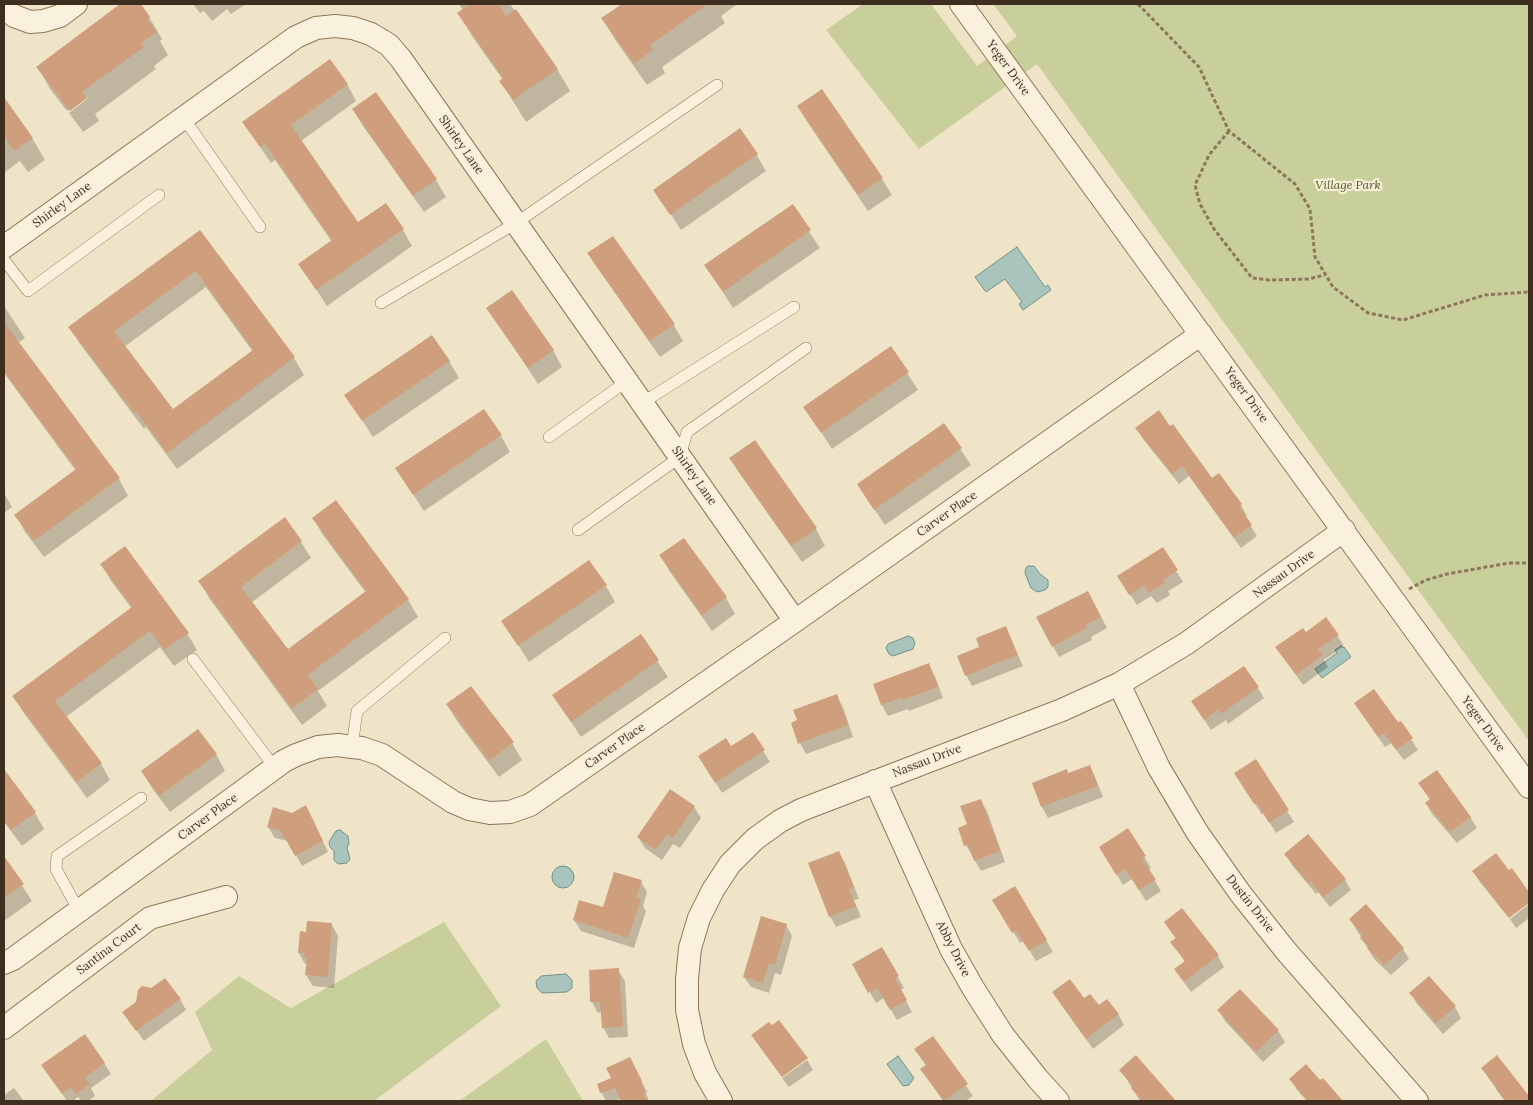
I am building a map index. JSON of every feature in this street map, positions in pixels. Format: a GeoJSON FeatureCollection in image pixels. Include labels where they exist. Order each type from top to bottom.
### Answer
{"type":"FeatureCollection","features":[{"type":"Feature","properties":{"kind":"street"},"geometry":{"type":"LineString","coordinates":[[4,8],[14,16],[30,22],[43,21],[60,16],[76,4]]}},
{"type":"Feature","properties":{"kind":"street","name":"Yeger Drive"},"geometry":{"type":"LineString","coordinates":[[961,4],[1344,530],[1529,788]]}},
{"type":"Feature","properties":{"kind":"street","name":"Shirley Lane"},"geometry":{"type":"LineString","coordinates":[[4,246],[296,37],[316,28],[335,26],[353,28],[371,34],[389,46],[401,60],[795,621]]}},
{"type":"Feature","properties":{"kind":"street","name":"Carver Place"},"geometry":{"type":"LineString","coordinates":[[4,963],[13,959],[275,768],[296,754],[318,747],[352,746],[382,755],[452,802],[469,809],[490,813],[510,812],[530,805],[795,621],[1201,334]]}},
{"type":"Feature","properties":{"kind":"street","name":"Nassau Drive"},"geometry":{"type":"LineString","coordinates":[[721,1101],[705,1073],[694,1044],[687,1010],[686,979],[690,948],[700,918],[713,890],[736,858],[754,839],[780,821],[801,810],[1062,710],[1118,684],[1188,643],[1344,530]]}},
{"type":"Feature","properties":{"kind":"street","name":"Dustin Drive"},"geometry":{"type":"LineString","coordinates":[[1118,684],[1159,768],[1197,832],[1240,893],[1286,951],[1417,1101]]}},
{"type":"Feature","properties":{"kind":"street","name":"Abby Drive"},"geometry":{"type":"LineString","coordinates":[[875,781],[952,949],[973,988],[1003,1035],[1038,1080],[1058,1101]]}},
{"type":"Feature","properties":{"kind":"street","name":"Santina Court"},"geometry":{"type":"LineString","coordinates":[[4,1028],[150,918],[226,897]]}},
{"type":"Feature","properties":{"kind":"lane"},"geometry":{"type":"LineString","coordinates":[[381,303],[516,223],[717,84]]}},
{"type":"Feature","properties":{"kind":"lane"},"geometry":{"type":"LineString","coordinates":[[184,118],[260,227]]}},
{"type":"Feature","properties":{"kind":"lane"},"geometry":{"type":"LineString","coordinates":[[4,260],[28,291],[159,195]]}},
{"type":"Feature","properties":{"kind":"lane"},"geometry":{"type":"LineString","coordinates":[[642,403],[794,307]]}},
{"type":"Feature","properties":{"kind":"lane"},"geometry":{"type":"LineString","coordinates":[[578,530],[680,457],[687,432],[806,348]]}},
{"type":"Feature","properties":{"kind":"lane"},"geometry":{"type":"LineString","coordinates":[[549,437],[627,381]]}},
{"type":"Feature","properties":{"kind":"lane"},"geometry":{"type":"LineString","coordinates":[[352,746],[357,711],[445,638]]}},
{"type":"Feature","properties":{"kind":"lane"},"geometry":{"type":"LineString","coordinates":[[193,658],[275,768]]}},
{"type":"Feature","properties":{"kind":"lane"},"geometry":{"type":"LineString","coordinates":[[79,910],[56,868],[58,856],[141,798]]}},
{"type":"Feature","properties":{"kind":"path"},"geometry":{"type":"LineString","coordinates":[[1138,4],[1199,67],[1229,131],[1295,184],[1310,209],[1315,257],[1325,275],[1333,287],[1368,313],[1403,320],[1485,296],[1529,292]]}},
{"type":"Feature","properties":{"kind":"path"},"geometry":{"type":"LineString","coordinates":[[1229,131],[1209,155],[1195,185],[1200,204],[1214,229],[1252,278],[1269,280],[1308,279],[1325,275]]}},
{"type":"Feature","properties":{"kind":"path"},"geometry":{"type":"LineString","coordinates":[[1395,602],[1410,588],[1426,580],[1447,574],[1509,563],[1529,562]]}},
{"type":"Feature","properties":{"kind":"green space","name":"Village Park"},"geometry":{"type":"Polygon","coordinates":[[[863,4],[931,4],[977,66],[1017,36],[993,4],[1529,4],[1529,741],[1037,64],[919,149],[826,30],[863,4]]]}},
{"type":"Feature","properties":{"kind":"green space"},"geometry":{"type":"Polygon","coordinates":[[[444,922],[501,1006],[374,1101],[151,1101],[212,1050],[195,1012],[239,976],[291,1008],[444,922]]]}},
{"type":"Feature","properties":{"kind":"green space"},"geometry":{"type":"Polygon","coordinates":[[[546,1039],[583,1101],[459,1101],[546,1039]]]}},
{"type":"Feature","properties":{"kind":"water"},"geometry":{"type":"Polygon","coordinates":[[[1017,247],[1045,287],[1048,285],[1051,290],[1023,310],[1019,304],[1022,302],[1005,279],[986,292],[975,277],[1017,247]]]}},
{"type":"Feature","properties":{"kind":"water"},"geometry":{"type":"Polygon","coordinates":[[[1028,566],[1034,566],[1048,580],[1048,587],[1045,590],[1037,592],[1031,588],[1025,573],[1028,566]]]}},
{"type":"Feature","properties":{"kind":"water"},"geometry":{"type":"Polygon","coordinates":[[[908,636],[913,638],[915,643],[913,649],[893,656],[889,654],[886,648],[888,644],[908,636]]]}},
{"type":"Feature","properties":{"kind":"water"},"geometry":{"type":"Polygon","coordinates":[[[1341,646],[1344,647],[1351,657],[1322,678],[1315,669],[1337,653],[1335,650],[1341,646]]]}},
{"type":"Feature","properties":{"kind":"water"},"geometry":{"type":"Polygon","coordinates":[[[340,830],[348,836],[349,843],[347,848],[350,859],[347,863],[338,864],[334,860],[334,851],[330,847],[329,842],[336,831],[340,830]]]}},
{"type":"Feature","properties":{"kind":"water"},"geometry":{"type":"Polygon","coordinates":[[[563,866],[571,869],[574,877],[571,885],[563,888],[555,885],[552,877],[555,869],[563,866]]]}},
{"type":"Feature","properties":{"kind":"water"},"geometry":{"type":"Polygon","coordinates":[[[566,974],[572,980],[572,988],[567,992],[542,993],[537,988],[536,981],[541,976],[566,974]]]}},
{"type":"Feature","properties":{"kind":"water"},"geometry":{"type":"Polygon","coordinates":[[[898,1056],[914,1078],[909,1085],[903,1086],[887,1064],[898,1056]]]}},
{"type":"Feature","properties":{"kind":"building"},"geometry":{"type":"Polygon","coordinates":[[[120,4],[141,4],[150,17],[147,19],[157,32],[141,43],[144,47],[82,92],[87,98],[70,111],[36,67],[120,4]]]}},
{"type":"Feature","properties":{"kind":"building"},"geometry":{"type":"Polygon","coordinates":[[[470,4],[498,4],[506,16],[516,9],[558,69],[513,100],[499,81],[503,78],[457,13],[470,4]]]}},
{"type":"Feature","properties":{"kind":"building"},"geometry":{"type":"Polygon","coordinates":[[[622,4],[708,4],[650,45],[653,50],[634,64],[601,18],[622,4]]]}},
{"type":"Feature","properties":{"kind":"building"},"geometry":{"type":"Polygon","coordinates":[[[330,59],[348,84],[291,125],[358,222],[386,203],[404,229],[316,290],[298,264],[332,240],[265,144],[260,147],[242,122],[330,59]]]}},
{"type":"Feature","properties":{"kind":"building"},"geometry":{"type":"Polygon","coordinates":[[[822,89],[883,178],[858,195],[797,106],[822,89]]]}},
{"type":"Feature","properties":{"kind":"building"},"geometry":{"type":"Polygon","coordinates":[[[376,92],[437,179],[413,196],[352,109],[376,92]]]}},
{"type":"Feature","properties":{"kind":"building"},"geometry":{"type":"Polygon","coordinates":[[[4,97],[33,138],[14,151],[4,136],[4,97]]]}},
{"type":"Feature","properties":{"kind":"building"},"geometry":{"type":"Polygon","coordinates":[[[740,128],[758,154],[670,215],[653,190],[740,128]]]}},
{"type":"Feature","properties":{"kind":"building"},"geometry":{"type":"Polygon","coordinates":[[[793,204],[811,230],[723,292],[704,265],[793,204]]]}},
{"type":"Feature","properties":{"kind":"building"},"geometry":{"type":"Polygon","coordinates":[[[200,230],[295,357],[167,453],[136,411],[134,413],[68,327],[200,230]],[[196,271],[114,331],[173,409],[253,350],[196,271]]]}},
{"type":"Feature","properties":{"kind":"building"},"geometry":{"type":"Polygon","coordinates":[[[613,236],[675,324],[649,341],[587,253],[613,236]]]}},
{"type":"Feature","properties":{"kind":"building"},"geometry":{"type":"Polygon","coordinates":[[[512,290],[554,350],[528,368],[486,308],[512,290]]]}},
{"type":"Feature","properties":{"kind":"building"},"geometry":{"type":"Polygon","coordinates":[[[4,322],[120,478],[34,541],[14,515],[76,469],[4,372],[4,322]]]}},
{"type":"Feature","properties":{"kind":"building"},"geometry":{"type":"Polygon","coordinates":[[[432,335],[450,361],[362,421],[344,395],[432,335]]]}},
{"type":"Feature","properties":{"kind":"building"},"geometry":{"type":"Polygon","coordinates":[[[891,346],[909,372],[821,433],[803,407],[891,346]]]}},
{"type":"Feature","properties":{"kind":"building"},"geometry":{"type":"Polygon","coordinates":[[[484,409],[502,435],[413,495],[395,468],[484,409]]]}},
{"type":"Feature","properties":{"kind":"building"},"geometry":{"type":"Polygon","coordinates":[[[1159,410],[1170,426],[1173,424],[1212,478],[1219,473],[1242,504],[1239,506],[1252,525],[1234,538],[1182,466],[1172,474],[1135,428],[1159,410]]]}},
{"type":"Feature","properties":{"kind":"building"},"geometry":{"type":"Polygon","coordinates":[[[944,423],[962,448],[874,510],[857,484],[944,423]]]}},
{"type":"Feature","properties":{"kind":"building"},"geometry":{"type":"Polygon","coordinates":[[[755,440],[817,528],[791,546],[729,458],[755,440]]]}},
{"type":"Feature","properties":{"kind":"building"},"geometry":{"type":"Polygon","coordinates":[[[336,500],[409,599],[308,675],[318,689],[292,709],[198,581],[285,517],[302,541],[241,587],[288,649],[366,591],[312,518],[336,500]]]}},
{"type":"Feature","properties":{"kind":"building"},"geometry":{"type":"Polygon","coordinates":[[[684,538],[727,597],[702,615],[659,555],[684,538]]]}},
{"type":"Feature","properties":{"kind":"building"},"geometry":{"type":"Polygon","coordinates":[[[125,546],[189,633],[164,650],[150,631],[55,701],[102,763],[77,782],[12,696],[132,607],[100,564],[125,546]]]}},
{"type":"Feature","properties":{"kind":"building"},"geometry":{"type":"Polygon","coordinates":[[[1163,547],[1178,570],[1163,580],[1165,583],[1149,593],[1144,585],[1129,595],[1117,576],[1163,547]]]}},
{"type":"Feature","properties":{"kind":"building"},"geometry":{"type":"Polygon","coordinates":[[[589,560],[607,585],[518,646],[501,621],[589,560]]]}},
{"type":"Feature","properties":{"kind":"building"},"geometry":{"type":"Polygon","coordinates":[[[1088,591],[1101,617],[1085,625],[1087,628],[1052,647],[1036,617],[1088,591]]]}},
{"type":"Feature","properties":{"kind":"building"},"geometry":{"type":"Polygon","coordinates":[[[1326,617],[1339,635],[1318,649],[1323,655],[1296,675],[1275,647],[1303,628],[1306,632],[1326,617]]]}},
{"type":"Feature","properties":{"kind":"building"},"geometry":{"type":"Polygon","coordinates":[[[1006,626],[1018,655],[965,676],[957,656],[979,647],[976,638],[1006,626]]]}},
{"type":"Feature","properties":{"kind":"building"},"geometry":{"type":"Polygon","coordinates":[[[641,634],[659,660],[571,722],[552,695],[641,634]]]}},
{"type":"Feature","properties":{"kind":"building"},"geometry":{"type":"Polygon","coordinates":[[[929,663],[938,687],[902,700],[901,698],[881,705],[873,684],[929,663]]]}},
{"type":"Feature","properties":{"kind":"building"},"geometry":{"type":"Polygon","coordinates":[[[1244,666],[1259,687],[1221,714],[1218,710],[1204,720],[1191,701],[1244,666]]]}},
{"type":"Feature","properties":{"kind":"building"},"geometry":{"type":"Polygon","coordinates":[[[471,686],[514,742],[489,761],[446,704],[471,686]]]}},
{"type":"Feature","properties":{"kind":"building"},"geometry":{"type":"Polygon","coordinates":[[[1374,689],[1398,722],[1401,721],[1413,738],[1396,750],[1384,733],[1378,737],[1354,703],[1374,689]]]}},
{"type":"Feature","properties":{"kind":"building"},"geometry":{"type":"Polygon","coordinates":[[[837,694],[848,725],[798,744],[791,723],[797,720],[793,710],[837,694]]]}},
{"type":"Feature","properties":{"kind":"building"},"geometry":{"type":"Polygon","coordinates":[[[198,729],[217,754],[159,796],[141,771],[198,729]]]}},
{"type":"Feature","properties":{"kind":"building"},"geometry":{"type":"Polygon","coordinates":[[[753,732],[765,750],[715,783],[698,756],[726,738],[731,746],[753,732]]]}},
{"type":"Feature","properties":{"kind":"building"},"geometry":{"type":"Polygon","coordinates":[[[1256,759],[1289,810],[1269,823],[1257,803],[1254,804],[1234,773],[1256,759]]]}},
{"type":"Feature","properties":{"kind":"building"},"geometry":{"type":"Polygon","coordinates":[[[1090,765],[1098,786],[1041,807],[1032,783],[1067,769],[1068,773],[1090,765]]]}},
{"type":"Feature","properties":{"kind":"building"},"geometry":{"type":"Polygon","coordinates":[[[4,769],[36,812],[11,830],[4,820],[4,769]]]}},
{"type":"Feature","properties":{"kind":"building"},"geometry":{"type":"Polygon","coordinates":[[[1437,770],[1471,817],[1450,832],[1425,803],[1430,799],[1418,783],[1437,770]]]}},
{"type":"Feature","properties":{"kind":"building"},"geometry":{"type":"Polygon","coordinates":[[[670,789],[695,806],[673,838],[667,834],[655,850],[637,837],[670,789]]]}},
{"type":"Feature","properties":{"kind":"building"},"geometry":{"type":"Polygon","coordinates":[[[981,799],[1000,851],[974,861],[968,845],[964,846],[958,828],[967,824],[960,806],[981,799]]]}},
{"type":"Feature","properties":{"kind":"building"},"geometry":{"type":"Polygon","coordinates":[[[306,805],[323,841],[295,856],[281,831],[267,827],[273,807],[292,813],[306,805]]]}},
{"type":"Feature","properties":{"kind":"building"},"geometry":{"type":"Polygon","coordinates":[[[1128,828],[1146,856],[1142,858],[1156,880],[1139,890],[1125,869],[1116,875],[1099,847],[1128,828]]]}},
{"type":"Feature","properties":{"kind":"building"},"geometry":{"type":"Polygon","coordinates":[[[1308,834],[1346,879],[1323,897],[1311,882],[1309,884],[1284,854],[1308,834]]]}},
{"type":"Feature","properties":{"kind":"building"},"geometry":{"type":"Polygon","coordinates":[[[839,851],[854,887],[849,889],[856,906],[829,917],[808,863],[839,851]]]}},
{"type":"Feature","properties":{"kind":"building"},"geometry":{"type":"Polygon","coordinates":[[[1496,853],[1509,870],[1512,868],[1529,892],[1529,903],[1509,918],[1472,871],[1496,853]]]}},
{"type":"Feature","properties":{"kind":"building"},"geometry":{"type":"Polygon","coordinates":[[[4,856],[24,884],[4,898],[4,856]]]}},
{"type":"Feature","properties":{"kind":"building"},"geometry":{"type":"Polygon","coordinates":[[[614,872],[642,880],[636,898],[641,899],[628,938],[573,920],[579,900],[603,907],[614,872]]]}},
{"type":"Feature","properties":{"kind":"building"},"geometry":{"type":"Polygon","coordinates":[[[1015,886],[1047,940],[1029,951],[1016,931],[1012,933],[992,900],[1015,886]]]}},
{"type":"Feature","properties":{"kind":"building"},"geometry":{"type":"Polygon","coordinates":[[[1366,904],[1404,948],[1384,965],[1367,948],[1368,946],[1360,938],[1363,936],[1349,919],[1366,904]]]}},
{"type":"Feature","properties":{"kind":"building"},"geometry":{"type":"Polygon","coordinates":[[[1182,908],[1219,955],[1184,982],[1174,969],[1185,961],[1170,942],[1176,938],[1164,922],[1182,908]]]}},
{"type":"Feature","properties":{"kind":"building"},"geometry":{"type":"Polygon","coordinates":[[[761,916],[787,924],[775,965],[769,963],[763,983],[743,977],[761,916]]]}},
{"type":"Feature","properties":{"kind":"building"},"geometry":{"type":"Polygon","coordinates":[[[307,921],[332,923],[328,977],[305,975],[307,958],[304,957],[304,953],[298,953],[300,931],[306,932],[307,921]]]}},
{"type":"Feature","properties":{"kind":"building"},"geometry":{"type":"Polygon","coordinates":[[[882,947],[899,976],[895,978],[907,1000],[890,1010],[877,988],[868,993],[852,964],[882,947]]]}},
{"type":"Feature","properties":{"kind":"building"},"geometry":{"type":"Polygon","coordinates":[[[619,968],[623,1027],[602,1028],[600,1002],[590,1002],[589,970],[619,968]]]}},
{"type":"Feature","properties":{"kind":"building"},"geometry":{"type":"Polygon","coordinates":[[[1429,976],[1456,1006],[1436,1023],[1409,993],[1429,976]]]}},
{"type":"Feature","properties":{"kind":"building"},"geometry":{"type":"Polygon","coordinates":[[[165,978],[181,999],[136,1031],[122,1012],[136,1002],[138,990],[142,986],[151,988],[165,978]]]}},
{"type":"Feature","properties":{"kind":"building"},"geometry":{"type":"Polygon","coordinates":[[[1070,979],[1084,998],[1090,994],[1099,1005],[1107,999],[1119,1014],[1086,1039],[1052,992],[1070,979]]]}},
{"type":"Feature","properties":{"kind":"building"},"geometry":{"type":"Polygon","coordinates":[[[1240,989],[1279,1030],[1256,1052],[1217,1010],[1240,989]]]}},
{"type":"Feature","properties":{"kind":"building"},"geometry":{"type":"Polygon","coordinates":[[[779,1020],[808,1058],[782,1077],[751,1035],[769,1022],[772,1025],[779,1020]]]}},
{"type":"Feature","properties":{"kind":"building"},"geometry":{"type":"Polygon","coordinates":[[[85,1034],[105,1063],[85,1077],[90,1084],[76,1094],[71,1087],[62,1094],[41,1065],[85,1034]]]}},
{"type":"Feature","properties":{"kind":"building"},"geometry":{"type":"Polygon","coordinates":[[[933,1036],[968,1084],[944,1101],[920,1069],[926,1065],[914,1049],[933,1036]]]}},
{"type":"Feature","properties":{"kind":"building"},"geometry":{"type":"Polygon","coordinates":[[[1136,1055],[1176,1101],[1142,1101],[1131,1088],[1133,1086],[1119,1070],[1136,1055]]]}},
{"type":"Feature","properties":{"kind":"building"},"geometry":{"type":"Polygon","coordinates":[[[1497,1055],[1529,1096],[1529,1101],[1505,1101],[1481,1068],[1497,1055]]]}},
{"type":"Feature","properties":{"kind":"building"},"geometry":{"type":"Polygon","coordinates":[[[630,1057],[642,1081],[645,1092],[643,1092],[647,1101],[621,1101],[615,1088],[600,1093],[597,1084],[611,1078],[606,1068],[630,1057]]]}},
{"type":"Feature","properties":{"kind":"building"},"geometry":{"type":"Polygon","coordinates":[[[1306,1064],[1320,1080],[1323,1078],[1343,1101],[1308,1101],[1289,1079],[1306,1064]]]}}]}
